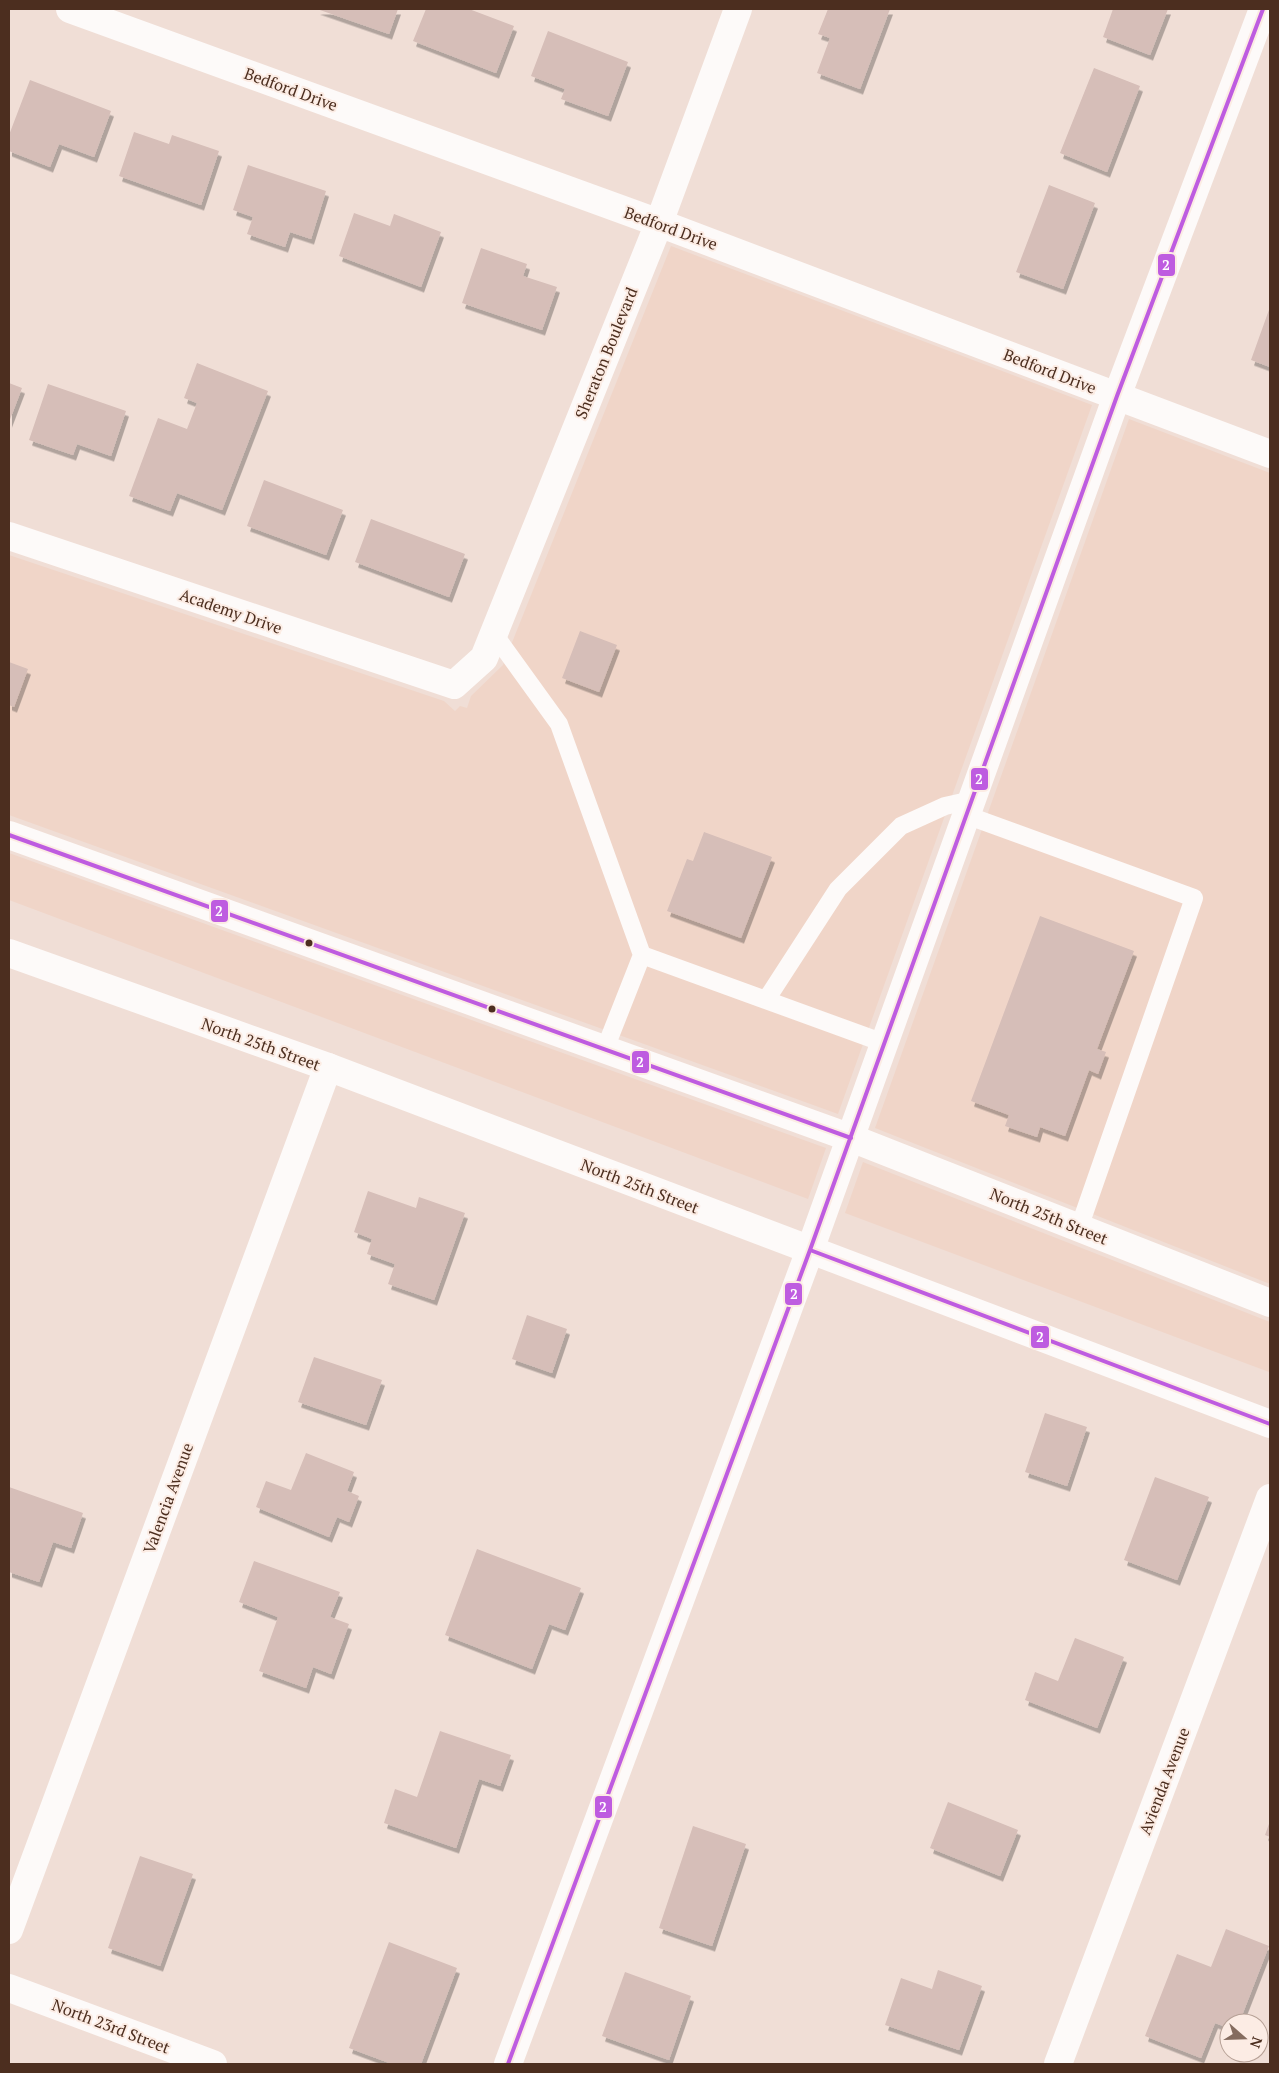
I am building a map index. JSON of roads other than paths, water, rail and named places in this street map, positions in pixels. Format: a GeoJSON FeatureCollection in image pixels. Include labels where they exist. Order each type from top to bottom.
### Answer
{"type":"FeatureCollection","features":[{"type":"Feature","properties":{"kind":"street","name":"Bedford Drive"},"geometry":{"type":"LineString","coordinates":[[70,9],[659,223],[1270,454]]}},
{"type":"Feature","properties":{"kind":"street","name":"Sheraton Boulevard"},"geometry":{"type":"LineString","coordinates":[[454,686],[484,658],[659,223],[738,9]]}},
{"type":"Feature","properties":{"kind":"street"},"geometry":{"type":"LineString","coordinates":[[508,2064],[851,1138],[1116,396],[1262,9]]}},
{"type":"Feature","properties":{"kind":"street","name":"Academy Drive"},"geometry":{"type":"LineString","coordinates":[[9,536],[454,686]]}},
{"type":"Feature","properties":{"kind":"street","name":"North 25th Street"},"geometry":{"type":"LineString","coordinates":[[9,835],[851,1138],[1270,1303]]}},
{"type":"Feature","properties":{"kind":"street","name":"North 25th Street"},"geometry":{"type":"LineString","coordinates":[[9,953],[328,1067],[1270,1424]]}},
{"type":"Feature","properties":{"kind":"street","name":"Valencia Avenue"},"geometry":{"type":"LineString","coordinates":[[9,1930],[328,1067]]}},
{"type":"Feature","properties":{"kind":"street","name":"Avienda Avenue"},"geometry":{"type":"LineString","coordinates":[[1058,2064],[1270,1498]]}},
{"type":"Feature","properties":{"kind":"street","name":"North 23rd Street"},"geometry":{"type":"LineString","coordinates":[[9,1988],[213,2064]]}},
{"type":"Feature","properties":{"kind":"lane"},"geometry":{"type":"LineString","coordinates":[[494,634],[559,724],[642,955],[605,1049]]}},
{"type":"Feature","properties":{"kind":"lane"},"geometry":{"type":"LineString","coordinates":[[766,1000],[838,889],[901,826],[945,806],[969,808],[1194,898],[1079,1228]]}},
{"type":"Feature","properties":{"kind":"lane"},"geometry":{"type":"LineString","coordinates":[[642,955],[884,1043]]}}]}
